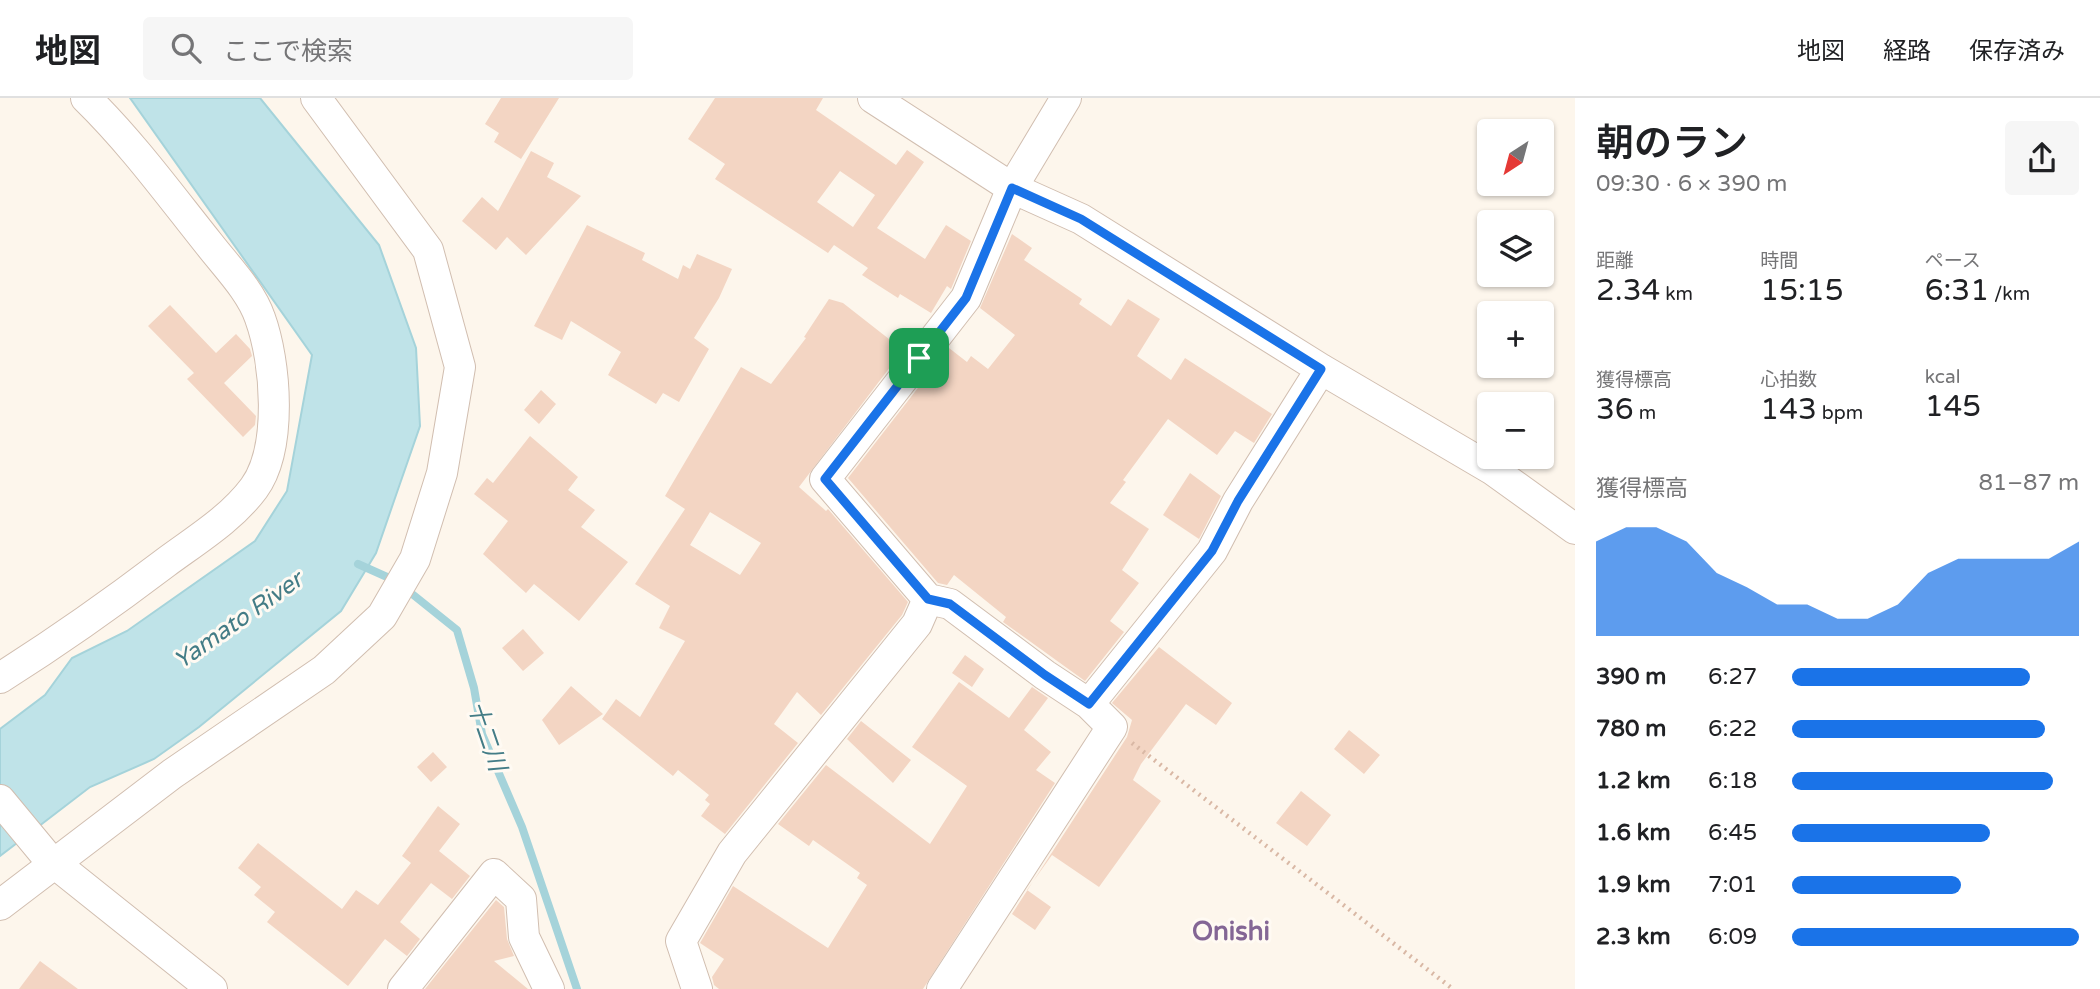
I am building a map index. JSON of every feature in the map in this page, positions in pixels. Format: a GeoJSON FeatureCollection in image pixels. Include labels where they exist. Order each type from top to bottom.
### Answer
{"type":"FeatureCollection","features":[{"type":"Feature","properties":{"kind":"street"},"geometry":{"type":"LineString","coordinates":[[0,678],[71,634],[227,517],[255,486],[270,454],[274,411],[271,368],[260,316],[225,261],[123,134],[86,98]]}},
{"type":"Feature","properties":{"kind":"street"},"geometry":{"type":"LineString","coordinates":[[0,905],[52,862],[173,774],[324,670],[382,616],[415,559],[442,473],[460,367],[428,250],[316,98]]}},
{"type":"Feature","properties":{"kind":"street"},"geometry":{"type":"LineString","coordinates":[[873,98],[1012,188],[1081,219],[1321,369],[1493,470],[1575,529]]}},
{"type":"Feature","properties":{"kind":"street"},"geometry":{"type":"LineString","coordinates":[[942,989],[1112,727],[1089,704],[1045,675],[950,604],[928,599],[825,479],[966,298],[1012,188],[1066,98]]}},
{"type":"Feature","properties":{"kind":"street"},"geometry":{"type":"LineString","coordinates":[[1089,704],[1212,551],[1238,501],[1321,369]]}},
{"type":"Feature","properties":{"kind":"street"},"geometry":{"type":"LineString","coordinates":[[697,989],[681,941],[732,853],[917,624],[928,599]]}},
{"type":"Feature","properties":{"kind":"street"},"geometry":{"type":"LineString","coordinates":[[0,800],[52,862],[212,989]]}},
{"type":"Feature","properties":{"kind":"street"},"geometry":{"type":"LineString","coordinates":[[403,989],[495,874],[521,899],[524,937],[549,989]]}},
{"type":"Feature","properties":{"kind":"path"},"geometry":{"type":"LineString","coordinates":[[1112,727],[1453,989]]}},
{"type":"Feature","properties":{"kind":"water","name":"Yamato River"},"geometry":{"type":"Polygon","coordinates":[[[130,98],[260,98],[379,245],[416,348],[420,426],[376,553],[341,611],[199,727],[154,759],[90,787],[0,856],[0,729],[45,695],[72,658],[127,631],[255,541],[287,491],[312,355],[130,98]]]}},
{"type":"Feature","properties":{"kind":"building"},"geometry":{"type":"Polygon","coordinates":[[[501,98],[559,98],[521,159],[494,142],[499,133],[485,124],[501,98]]]}},
{"type":"Feature","properties":{"kind":"building"},"geometry":{"type":"Polygon","coordinates":[[[715,98],[823,98],[816,110],[896,165],[907,150],[924,162],[877,228],[925,259],[946,225],[971,241],[951,289],[947,286],[931,313],[900,294],[898,298],[862,275],[868,268],[834,245],[828,253],[715,179],[725,164],[688,139],[715,98]],[[840,171],[817,202],[853,227],[875,195],[840,171]]]}},
{"type":"Feature","properties":{"kind":"building"},"geometry":{"type":"Polygon","coordinates":[[[531,151],[554,163],[547,177],[581,196],[526,255],[507,237],[496,250],[462,221],[482,197],[498,211],[531,151]]]}},
{"type":"Feature","properties":{"kind":"building"},"geometry":{"type":"Polygon","coordinates":[[[587,225],[645,253],[642,260],[678,279],[683,265],[690,269],[697,254],[732,269],[719,298],[694,338],[709,349],[679,402],[663,393],[656,404],[608,375],[621,352],[571,321],[562,340],[534,326],[587,225]]]}},
{"type":"Feature","properties":{"kind":"building"},"geometry":{"type":"Polygon","coordinates":[[[1012,234],[1032,248],[1024,260],[1082,299],[1079,304],[1111,326],[1128,299],[1160,319],[1137,356],[1171,380],[1185,358],[1272,414],[1254,443],[1235,431],[1217,455],[1168,419],[1123,480],[1126,482],[1110,503],[1149,529],[1122,570],[1139,583],[1110,621],[1124,632],[1085,681],[1003,622],[1006,617],[954,575],[947,585],[938,583],[848,478],[949,348],[967,362],[971,356],[988,369],[1015,335],[980,308],[1012,234]]]}},
{"type":"Feature","properties":{"kind":"building"},"geometry":{"type":"Polygon","coordinates":[[[829,299],[843,303],[903,350],[799,487],[826,511],[828,509],[908,602],[902,615],[821,715],[797,692],[774,724],[798,743],[725,834],[701,816],[710,804],[705,800],[709,795],[678,770],[673,776],[602,719],[616,699],[640,717],[685,641],[659,628],[670,606],[635,584],[685,509],[665,496],[741,367],[771,384],[806,338],[804,337],[829,299]],[[710,512],[690,545],[740,575],[761,543],[710,512]]]}},
{"type":"Feature","properties":{"kind":"building"},"geometry":{"type":"Polygon","coordinates":[[[170,305],[216,353],[236,334],[250,349],[252,356],[224,383],[256,416],[255,425],[243,437],[187,379],[194,373],[148,326],[170,305]]]}},
{"type":"Feature","properties":{"kind":"building"},"geometry":{"type":"Polygon","coordinates":[[[541,390],[556,404],[539,424],[524,410],[541,390]]]}},
{"type":"Feature","properties":{"kind":"building"},"geometry":{"type":"Polygon","coordinates":[[[530,436],[578,477],[568,490],[595,510],[581,527],[628,562],[579,621],[534,584],[526,593],[483,554],[508,521],[474,494],[487,478],[493,483],[530,436]]]}},
{"type":"Feature","properties":{"kind":"building"},"geometry":{"type":"Polygon","coordinates":[[[1190,473],[1221,496],[1199,539],[1163,515],[1190,473]]]}},
{"type":"Feature","properties":{"kind":"building"},"geometry":{"type":"Polygon","coordinates":[[[523,629],[544,653],[523,671],[502,648],[523,629]]]}},
{"type":"Feature","properties":{"kind":"building"},"geometry":{"type":"Polygon","coordinates":[[[1159,647],[1232,703],[1216,725],[1186,704],[1141,764],[1133,780],[1161,801],[1099,887],[1052,855],[1034,881],[1127,737],[1132,720],[1112,703],[1159,647]]]}},
{"type":"Feature","properties":{"kind":"building"},"geometry":{"type":"Polygon","coordinates":[[[965,655],[984,669],[972,687],[952,673],[965,655]]]}},
{"type":"Feature","properties":{"kind":"building"},"geometry":{"type":"Polygon","coordinates":[[[959,682],[1009,718],[1032,687],[1048,698],[1024,730],[1051,752],[1036,770],[1055,783],[923,989],[719,989],[714,985],[712,977],[724,959],[700,943],[733,886],[828,948],[867,885],[857,878],[860,873],[813,840],[809,846],[778,824],[826,765],[930,844],[967,786],[912,747],[959,682]]]}},
{"type":"Feature","properties":{"kind":"building"},"geometry":{"type":"Polygon","coordinates":[[[571,686],[603,714],[559,745],[542,720],[571,686]]]}},
{"type":"Feature","properties":{"kind":"building"},"geometry":{"type":"Polygon","coordinates":[[[861,721],[911,760],[893,783],[847,739],[861,721]]]}},
{"type":"Feature","properties":{"kind":"building"},"geometry":{"type":"Polygon","coordinates":[[[1349,730],[1380,755],[1364,774],[1334,749],[1349,730]]]}},
{"type":"Feature","properties":{"kind":"building"},"geometry":{"type":"Polygon","coordinates":[[[433,752],[447,767],[431,782],[417,767],[433,752]]]}},
{"type":"Feature","properties":{"kind":"building"},"geometry":{"type":"Polygon","coordinates":[[[1301,791],[1331,815],[1307,846],[1276,823],[1301,791]]]}},
{"type":"Feature","properties":{"kind":"building"},"geometry":{"type":"Polygon","coordinates":[[[438,806],[460,824],[439,851],[470,876],[452,899],[431,883],[400,922],[420,939],[407,956],[385,939],[348,986],[267,922],[275,912],[254,895],[261,887],[238,868],[258,843],[342,909],[356,890],[378,905],[411,863],[402,856],[438,806]]]}},
{"type":"Feature","properties":{"kind":"building"},"geometry":{"type":"Polygon","coordinates":[[[1027,890],[1051,907],[1035,930],[1012,914],[1027,890]]]}},
{"type":"Feature","properties":{"kind":"building"},"geometry":{"type":"Polygon","coordinates":[[[496,900],[504,907],[507,939],[514,956],[494,961],[528,989],[425,989],[496,900]]]}},
{"type":"Feature","properties":{"kind":"building"},"geometry":{"type":"Polygon","coordinates":[[[40,961],[78,989],[19,989],[40,961]]]}},
{"type":"Feature","properties":{"kind":"waterway","name":"十二川"},"geometry":{"type":"LineString","coordinates":[[358,564],[396,581],[457,630],[474,688],[482,734],[522,827],[577,989]]}},
{"type":"Feature","properties":{"kind":"district","name":"Onishi"},"geometry":{"type":"Point","coordinates":[1231,931]}},
{"type":"Feature","properties":{"kind":"route"},"geometry":{"type":"LineString","coordinates":[[1012,188],[1081,219],[1321,369],[1238,501],[1212,551],[1089,704],[1045,675],[950,604],[928,599],[853,516],[825,479],[919,358],[966,298],[1012,188]]}}]}
